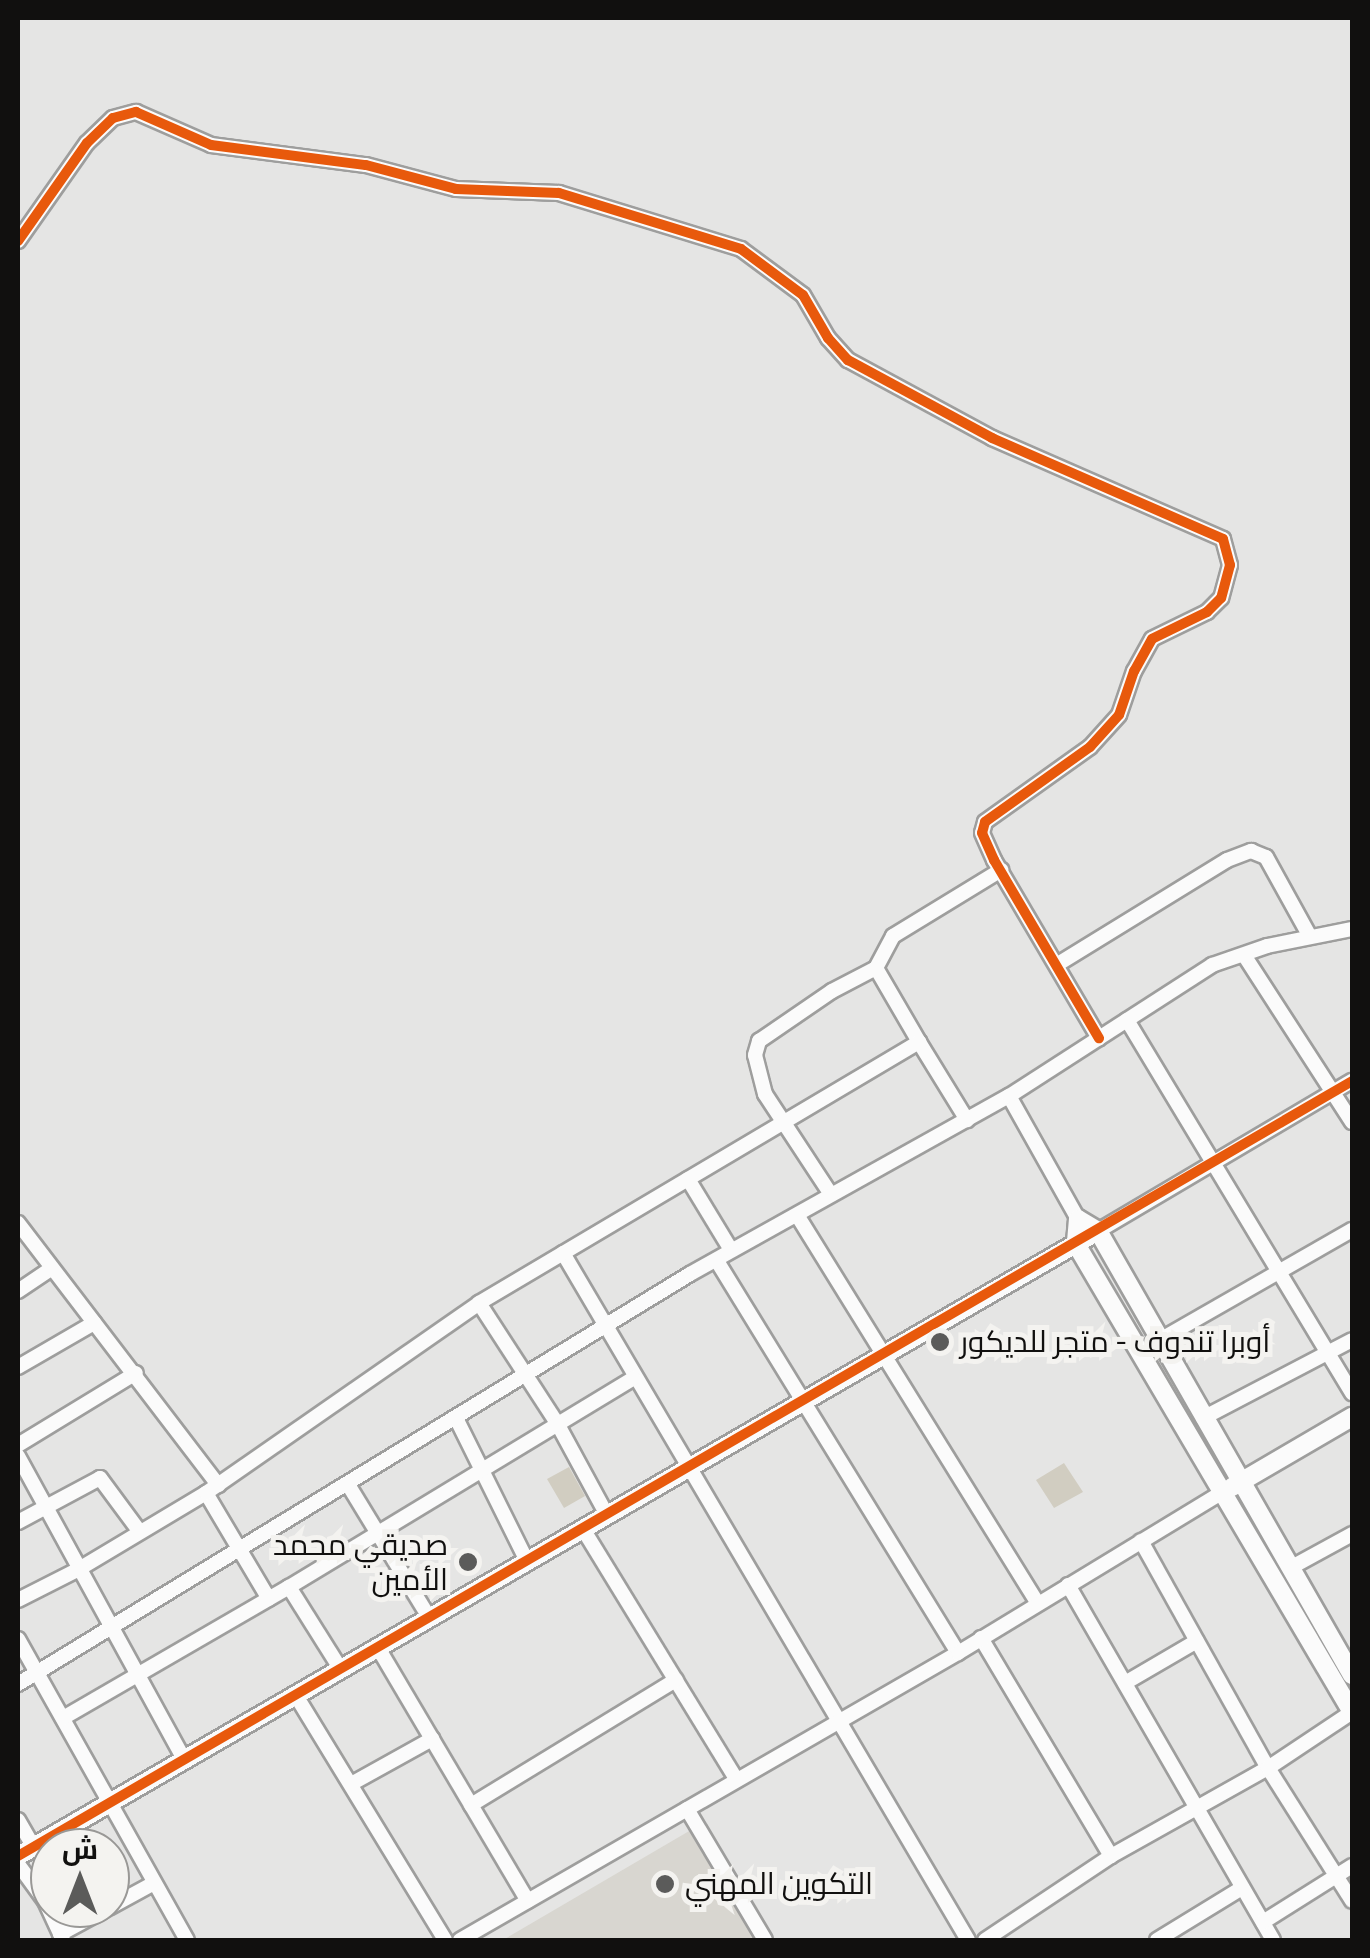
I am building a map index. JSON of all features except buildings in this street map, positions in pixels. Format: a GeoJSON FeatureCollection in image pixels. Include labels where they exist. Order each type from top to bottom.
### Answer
{"type":"FeatureCollection","features":[{"type":"Feature","properties":{"kind":"street"},"geometry":{"type":"LineString","coordinates":[[18,240],[64,172],[96,134],[113,118],[136,112],[211,145],[366,164],[474,191],[559,194],[741,249],[803,295],[828,338],[848,360],[992,438],[1222,539],[1230,565],[1220,598],[1207,612],[1152,639],[1134,671],[1119,715],[1090,746],[985,822],[986,844],[1100,1038]]}},
{"type":"Feature","properties":{"kind":"street"},"geometry":{"type":"LineString","coordinates":[[1058,964],[1227,860],[1251,851],[1266,857],[1309,936]]}},
{"type":"Feature","properties":{"kind":"street"},"geometry":{"type":"LineString","coordinates":[[830,1193],[783,1122],[760,1078],[755,1056],[758,1042],[832,990],[876,968],[892,936],[1000,870]]}},
{"type":"Feature","properties":{"kind":"street"},"geometry":{"type":"LineString","coordinates":[[18,1684],[731,1250],[1009,1096],[1212,966],[1309,936],[1352,929]]}},
{"type":"Feature","properties":{"kind":"street"},"geometry":{"type":"LineString","coordinates":[[1244,955],[1352,1122]]}},
{"type":"Feature","properties":{"kind":"street"},"geometry":{"type":"LineString","coordinates":[[876,968],[967,1120]]}},
{"type":"Feature","properties":{"kind":"street"},"geometry":{"type":"LineString","coordinates":[[1127,1020],[1352,1392]]}},
{"type":"Feature","properties":{"kind":"street"},"geometry":{"type":"LineString","coordinates":[[18,1600],[79,1569],[212,1489],[479,1303],[919,1042]]}},
{"type":"Feature","properties":{"kind":"street"},"geometry":{"type":"LineString","coordinates":[[23,1855],[1352,1081]]}},
{"type":"Feature","properties":{"kind":"street"},"geometry":{"type":"LineString","coordinates":[[984,1940],[1111,1856],[1268,1768],[1352,1712],[1290,1568],[1232,1487],[1203,1418],[1098,1231],[1078,1219],[1009,1096]]}},
{"type":"Feature","properties":{"kind":"street"},"geometry":{"type":"LineString","coordinates":[[688,1179],[731,1250]]}},
{"type":"Feature","properties":{"kind":"street"},"geometry":{"type":"LineString","coordinates":[[797,1215],[1038,1604]]}},
{"type":"Feature","properties":{"kind":"street"},"geometry":{"type":"LineString","coordinates":[[1078,1219],[1076,1244],[1232,1487],[1320,1638],[1352,1675]]}},
{"type":"Feature","properties":{"kind":"street"},"geometry":{"type":"LineString","coordinates":[[18,1224],[136,1374],[212,1489],[240,1551],[269,1599]]}},
{"type":"Feature","properties":{"kind":"street"},"geometry":{"type":"LineString","coordinates":[[1158,1341],[1352,1230]]}},
{"type":"Feature","properties":{"kind":"street"},"geometry":{"type":"LineString","coordinates":[[563,1253],[968,1940]]}},
{"type":"Feature","properties":{"kind":"street"},"geometry":{"type":"LineString","coordinates":[[717,1260],[958,1652]]}},
{"type":"Feature","properties":{"kind":"street"},"geometry":{"type":"LineString","coordinates":[[18,1291],[51,1269]]}},
{"type":"Feature","properties":{"kind":"street"},"geometry":{"type":"LineString","coordinates":[[479,1303],[528,1376],[608,1515]]}},
{"type":"Feature","properties":{"kind":"street"},"geometry":{"type":"LineString","coordinates":[[18,1368],[94,1323]]}},
{"type":"Feature","properties":{"kind":"street"},"geometry":{"type":"LineString","coordinates":[[1203,1418],[1352,1340]]}},
{"type":"Feature","properties":{"kind":"street"},"geometry":{"type":"LineString","coordinates":[[18,1444],[136,1374]]}},
{"type":"Feature","properties":{"kind":"street"},"geometry":{"type":"LineString","coordinates":[[63,1718],[269,1599],[634,1378]]}},
{"type":"Feature","properties":{"kind":"street"},"geometry":{"type":"LineString","coordinates":[[460,1940],[958,1652],[1352,1416]]}},
{"type":"Feature","properties":{"kind":"street"},"geometry":{"type":"LineString","coordinates":[[457,1420],[526,1561]]}},
{"type":"Feature","properties":{"kind":"street"},"geometry":{"type":"LineString","coordinates":[[18,1456],[184,1759]]}},
{"type":"Feature","properties":{"kind":"street"},"geometry":{"type":"LineString","coordinates":[[18,1522],[100,1478],[140,1532]]}},
{"type":"Feature","properties":{"kind":"street"},"geometry":{"type":"LineString","coordinates":[[349,1486],[429,1617]]}},
{"type":"Feature","properties":{"kind":"street"},"geometry":{"type":"LineString","coordinates":[[583,1528],[736,1778]]}},
{"type":"Feature","properties":{"kind":"street"},"geometry":{"type":"LineString","coordinates":[[1290,1568],[1352,1534]]}},
{"type":"Feature","properties":{"kind":"street"},"geometry":{"type":"LineString","coordinates":[[1142,1541],[1268,1768],[1352,1901]]}},
{"type":"Feature","properties":{"kind":"street"},"geometry":{"type":"LineString","coordinates":[[1068,1584],[1273,1940]]}},
{"type":"Feature","properties":{"kind":"street"},"geometry":{"type":"LineString","coordinates":[[289,1587],[340,1668]]}},
{"type":"Feature","properties":{"kind":"street"},"geometry":{"type":"LineString","coordinates":[[981,1638],[1111,1856]]}},
{"type":"Feature","properties":{"kind":"street"},"geometry":{"type":"LineString","coordinates":[[18,1639],[186,1940]]}},
{"type":"Feature","properties":{"kind":"street"},"geometry":{"type":"LineString","coordinates":[[1125,1684],[1196,1641]]}},
{"type":"Feature","properties":{"kind":"street"},"geometry":{"type":"LineString","coordinates":[[378,1646],[528,1901]]}},
{"type":"Feature","properties":{"kind":"street"},"geometry":{"type":"LineString","coordinates":[[471,1805],[676,1680]]}},
{"type":"Feature","properties":{"kind":"street"},"geometry":{"type":"LineString","coordinates":[[295,1694],[445,1940]]}},
{"type":"Feature","properties":{"kind":"street"},"geometry":{"type":"LineString","coordinates":[[350,1784],[432,1739]]}},
{"type":"Feature","properties":{"kind":"street"},"geometry":{"type":"LineString","coordinates":[[687,1808],[765,1940]]}},
{"type":"Feature","properties":{"kind":"street"},"geometry":{"type":"LineString","coordinates":[[18,1820],[23,1855],[62,1937]]}},
{"type":"Feature","properties":{"kind":"street"},"geometry":{"type":"LineString","coordinates":[[1263,1922],[1352,1866]]}},
{"type":"Feature","properties":{"kind":"street"},"geometry":{"type":"LineString","coordinates":[[130,1896],[154,1883]]}},
{"type":"Feature","properties":{"kind":"street"},"geometry":{"type":"LineString","coordinates":[[1156,1940],[1242,1888]]}},
{"type":"Feature","properties":{"kind":"shaded area","name":"التكوين المهني"},"geometry":{"type":"Polygon","coordinates":[[[696,1827],[763,1940],[503,1940],[696,1827]]]}},
{"type":"Feature","properties":{"kind":"cycle path"},"geometry":{"type":"LineString","coordinates":[[18,241],[87,143],[113,118],[136,112],[211,145],[366,165],[456,189],[559,193],[741,249],[803,295],[828,338],[848,360],[992,438],[1223,539],[1230,565],[1221,598],[1207,612],[1152,639],[1134,671],[1119,715],[1090,747],[985,822],[982,833],[1099,1038]]}},
{"type":"Feature","properties":{"kind":"cycle path"},"geometry":{"type":"LineString","coordinates":[[18,1856],[1352,1081]]}},
{"type":"Feature","properties":{"kind":"place","name":"أوبرا تندوف - متجر للديكور"},"geometry":{"type":"Point","coordinates":[940,1342]}},
{"type":"Feature","properties":{"kind":"place","name":"صديقي محمد الأمين"},"geometry":{"type":"Point","coordinates":[468,1562]}},
{"type":"Feature","properties":{"kind":"place","name":"التكوين المهني"},"geometry":{"type":"Point","coordinates":[665,1884]}}]}
